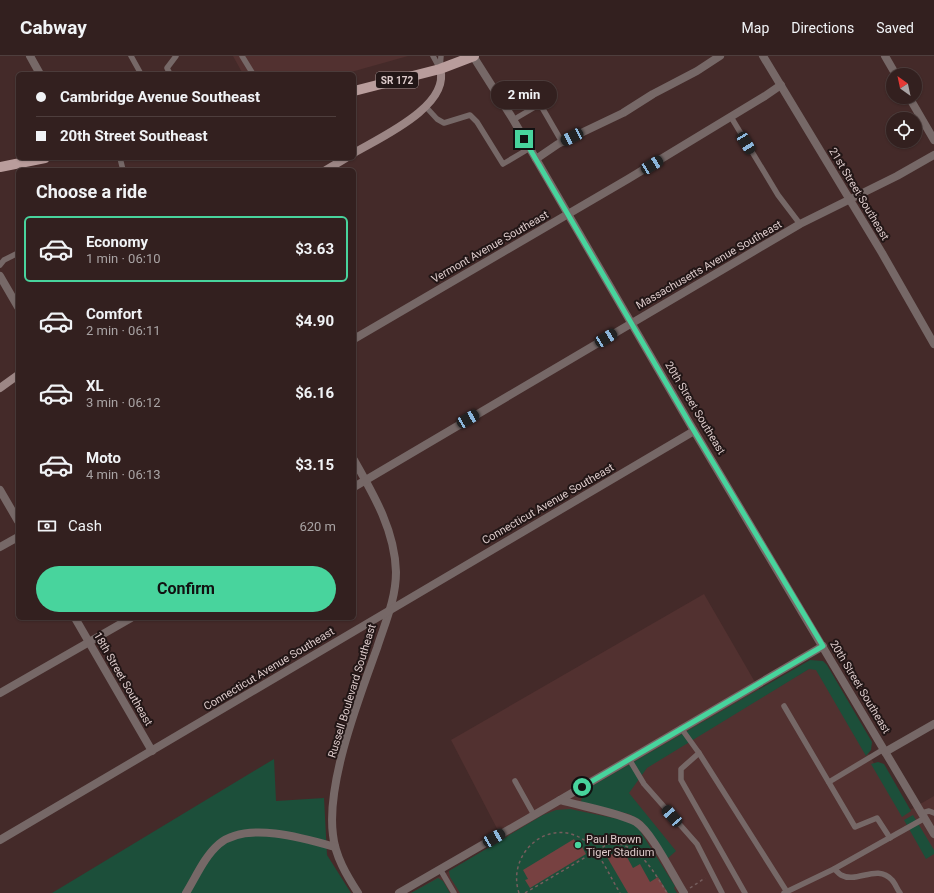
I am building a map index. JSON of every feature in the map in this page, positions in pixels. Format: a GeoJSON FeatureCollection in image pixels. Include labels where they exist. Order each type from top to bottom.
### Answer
{"type":"FeatureCollection","features":[{"type":"Feature","properties":{"kind":"main road","name":"SR 172"},"geometry":{"type":"LineString","coordinates":[[356,90],[440,69],[473,56]]}},
{"type":"Feature","properties":{"kind":"main road"},"geometry":{"type":"LineString","coordinates":[[0,167],[35,160]]}},
{"type":"Feature","properties":{"kind":"street"},"geometry":{"type":"LineString","coordinates":[[30,56],[39,72]]}},
{"type":"Feature","properties":{"kind":"street","name":"20th Street Southeast"},"geometry":{"type":"LineString","coordinates":[[473,56],[530,148],[694,431],[934,834]]}},
{"type":"Feature","properties":{"kind":"street"},"geometry":{"type":"LineString","coordinates":[[536,159],[562,142],[623,113],[653,94],[697,71],[720,56]]}},
{"type":"Feature","properties":{"kind":"street","name":"21st Street Southeast"},"geometry":{"type":"LineString","coordinates":[[763,56],[934,344]]}},
{"type":"Feature","properties":{"kind":"street"},"geometry":{"type":"LineString","coordinates":[[885,56],[892,68]]}},
{"type":"Feature","properties":{"kind":"street"},"geometry":{"type":"LineString","coordinates":[[356,152],[407,121],[426,107],[434,98],[440,86],[442,74],[440,69]]}},
{"type":"Feature","properties":{"kind":"street","name":"Vermont Avenue Southeast"},"geometry":{"type":"LineString","coordinates":[[356,338],[568,214],[731,117],[781,85]]}},
{"type":"Feature","properties":{"kind":"street"},"geometry":{"type":"LineString","coordinates":[[913,104],[934,140]]}},
{"type":"Feature","properties":{"kind":"street","name":"Massachusetts Avenue Southeast"},"geometry":{"type":"LineString","coordinates":[[356,486],[800,224],[897,176],[934,155]]}},
{"type":"Feature","properties":{"kind":"street"},"geometry":{"type":"LineString","coordinates":[[329,168],[343,160]]}},
{"type":"Feature","properties":{"kind":"street"},"geometry":{"type":"LineString","coordinates":[[0,276],[16,304]]}},
{"type":"Feature","properties":{"kind":"street"},"geometry":{"type":"LineString","coordinates":[[0,388],[16,376]]}},
{"type":"Feature","properties":{"kind":"street","name":"Connecticut Avenue Southeast"},"geometry":{"type":"LineString","coordinates":[[0,840],[61,802],[152,752],[694,431]]}},
{"type":"Feature","properties":{"kind":"street","name":"Russell Boulevard Southeast"},"geometry":{"type":"LineString","coordinates":[[356,464],[379,506],[391,539],[396,573],[395,587],[390,610],[360,697],[341,764],[332,823],[335,847],[343,867],[358,893]]}},
{"type":"Feature","properties":{"kind":"street"},"geometry":{"type":"LineString","coordinates":[[0,490],[16,518]]}},
{"type":"Feature","properties":{"kind":"street"},"geometry":{"type":"LineString","coordinates":[[0,547],[16,538]]}},
{"type":"Feature","properties":{"kind":"street","name":"18th Street Southeast"},"geometry":{"type":"LineString","coordinates":[[76,620],[152,752]]}},
{"type":"Feature","properties":{"kind":"street"},"geometry":{"type":"LineString","coordinates":[[0,693],[128,620]]}},
{"type":"Feature","properties":{"kind":"street"},"geometry":{"type":"LineString","coordinates":[[399,893],[823,646]]}},
{"type":"Feature","properties":{"kind":"street"},"geometry":{"type":"LineString","coordinates":[[885,751],[934,724]]}},
{"type":"Feature","properties":{"kind":"street"},"geometry":{"type":"LineString","coordinates":[[560,800],[625,818],[637,823],[647,833],[683,893]]}},
{"type":"Feature","properties":{"kind":"street"},"geometry":{"type":"LineString","coordinates":[[186,893],[212,851],[220,844],[237,835],[272,834],[306,839],[335,847]]}},
{"type":"Feature","properties":{"kind":"lane"},"geometry":{"type":"LineString","coordinates":[[131,56],[140,72]]}},
{"type":"Feature","properties":{"kind":"lane"},"geometry":{"type":"LineString","coordinates":[[169,72],[167,68],[176,56]]}},
{"type":"Feature","properties":{"kind":"lane"},"geometry":{"type":"LineString","coordinates":[[242,56],[252,72]]}},
{"type":"Feature","properties":{"kind":"lane"},"geometry":{"type":"LineString","coordinates":[[433,56],[440,69]]}},
{"type":"Feature","properties":{"kind":"lane"},"geometry":{"type":"LineString","coordinates":[[440,69],[441,56]]}},
{"type":"Feature","properties":{"kind":"lane"},"geometry":{"type":"LineString","coordinates":[[513,120],[540,104],[562,142]]}},
{"type":"Feature","properties":{"kind":"lane"},"geometry":{"type":"LineString","coordinates":[[426,107],[444,124],[470,115],[477,122],[503,164],[530,148]]}},
{"type":"Feature","properties":{"kind":"lane"},"geometry":{"type":"LineString","coordinates":[[731,117],[778,195],[800,224]]}},
{"type":"Feature","properties":{"kind":"lane"},"geometry":{"type":"LineString","coordinates":[[0,265],[4,260],[16,254]]}},
{"type":"Feature","properties":{"kind":"lane"},"geometry":{"type":"LineString","coordinates":[[784,706],[855,827],[878,818],[890,838]]}},
{"type":"Feature","properties":{"kind":"lane"},"geometry":{"type":"LineString","coordinates":[[681,728],[699,753],[786,892],[890,838],[924,816],[929,811],[934,813]]}},
{"type":"Feature","properties":{"kind":"lane"},"geometry":{"type":"LineString","coordinates":[[829,782],[885,751]]}},
{"type":"Feature","properties":{"kind":"lane"},"geometry":{"type":"LineString","coordinates":[[699,753],[681,769],[681,780],[745,893]]}},
{"type":"Feature","properties":{"kind":"lane"},"geometry":{"type":"LineString","coordinates":[[629,759],[644,784],[697,844],[722,893]]}},
{"type":"Feature","properties":{"kind":"lane"},"geometry":{"type":"LineString","coordinates":[[515,781],[534,815]]}},
{"type":"Feature","properties":{"kind":"lane"},"geometry":{"type":"LineString","coordinates":[[834,868],[842,876],[881,873],[891,879],[900,893]]}},
{"type":"Feature","properties":{"kind":"lane"},"geometry":{"type":"LineString","coordinates":[[440,869],[454,893]]}},
{"type":"Feature","properties":{"kind":"path"},"geometry":{"type":"LineString","coordinates":[[519,893],[516,872],[519,860],[525,850],[535,841],[547,835],[574,835],[584,840],[595,852],[620,893]]}},
{"type":"Feature","properties":{"kind":"path"},"geometry":{"type":"LineString","coordinates":[[525,893],[608,844],[624,844],[650,866],[667,893]]}},
{"type":"Feature","properties":{"kind":"path"},"geometry":{"type":"LineString","coordinates":[[683,893],[713,874]]}},
{"type":"Feature","properties":{"kind":"shaded area"},"geometry":{"type":"Polygon","coordinates":[[[233,56],[408,56],[351,72],[242,72],[233,56]]]}},
{"type":"Feature","properties":{"kind":"shaded area"},"geometry":{"type":"Polygon","coordinates":[[[704,594],[763,696],[817,664],[903,814],[934,796],[934,893],[411,893],[503,840],[451,740],[704,594]]]}},
{"type":"Feature","properties":{"kind":"green space"},"geometry":{"type":"Polygon","coordinates":[[[810,660],[823,661],[827,665],[872,742],[871,750],[866,756],[816,670],[809,669],[647,768],[629,793],[676,851],[667,859],[642,821],[629,814],[581,802],[583,793],[587,789],[810,660]]]}},
{"type":"Feature","properties":{"kind":"green space"},"geometry":{"type":"Polygon","coordinates":[[[274,759],[276,801],[324,798],[327,855],[351,893],[52,893],[274,759]]]}},
{"type":"Feature","properties":{"kind":"green space"},"geometry":{"type":"Polygon","coordinates":[[[878,762],[884,764],[911,811],[902,817],[871,764],[878,762]]]}},
{"type":"Feature","properties":{"kind":"green space","name":"Paul Brown Tiger Stadium"},"geometry":{"type":"Polygon","coordinates":[[[570,809],[623,820],[637,826],[675,886],[674,888],[677,893],[460,893],[450,877],[449,871],[543,815],[556,810],[570,809]]]}},
{"type":"Feature","properties":{"kind":"green space"},"geometry":{"type":"Polygon","coordinates":[[[913,815],[934,850],[934,854],[926,859],[904,820],[913,815]]]}},
{"type":"Feature","properties":{"kind":"green space"},"geometry":{"type":"Polygon","coordinates":[[[438,878],[443,881],[450,893],[411,893],[438,878]]]}},
{"type":"Feature","properties":{"kind":"building"},"geometry":{"type":"Polygon","coordinates":[[[574,839],[578,847],[581,845],[586,854],[530,888],[525,880],[528,879],[523,870],[574,839]]]}},
{"type":"Feature","properties":{"kind":"building"},"geometry":{"type":"Polygon","coordinates":[[[622,848],[633,868],[640,864],[650,882],[658,877],[668,893],[628,893],[607,857],[622,848]]]}},
{"type":"Feature","properties":{"kind":"place","name":"Paul Brown Tiger Stadium"},"geometry":{"type":"Point","coordinates":[578,845]}},
{"type":"Feature","properties":{"kind":"route"},"geometry":{"type":"LineString","coordinates":[[524,139],[690,424],[823,646],[582,787]]}}]}
